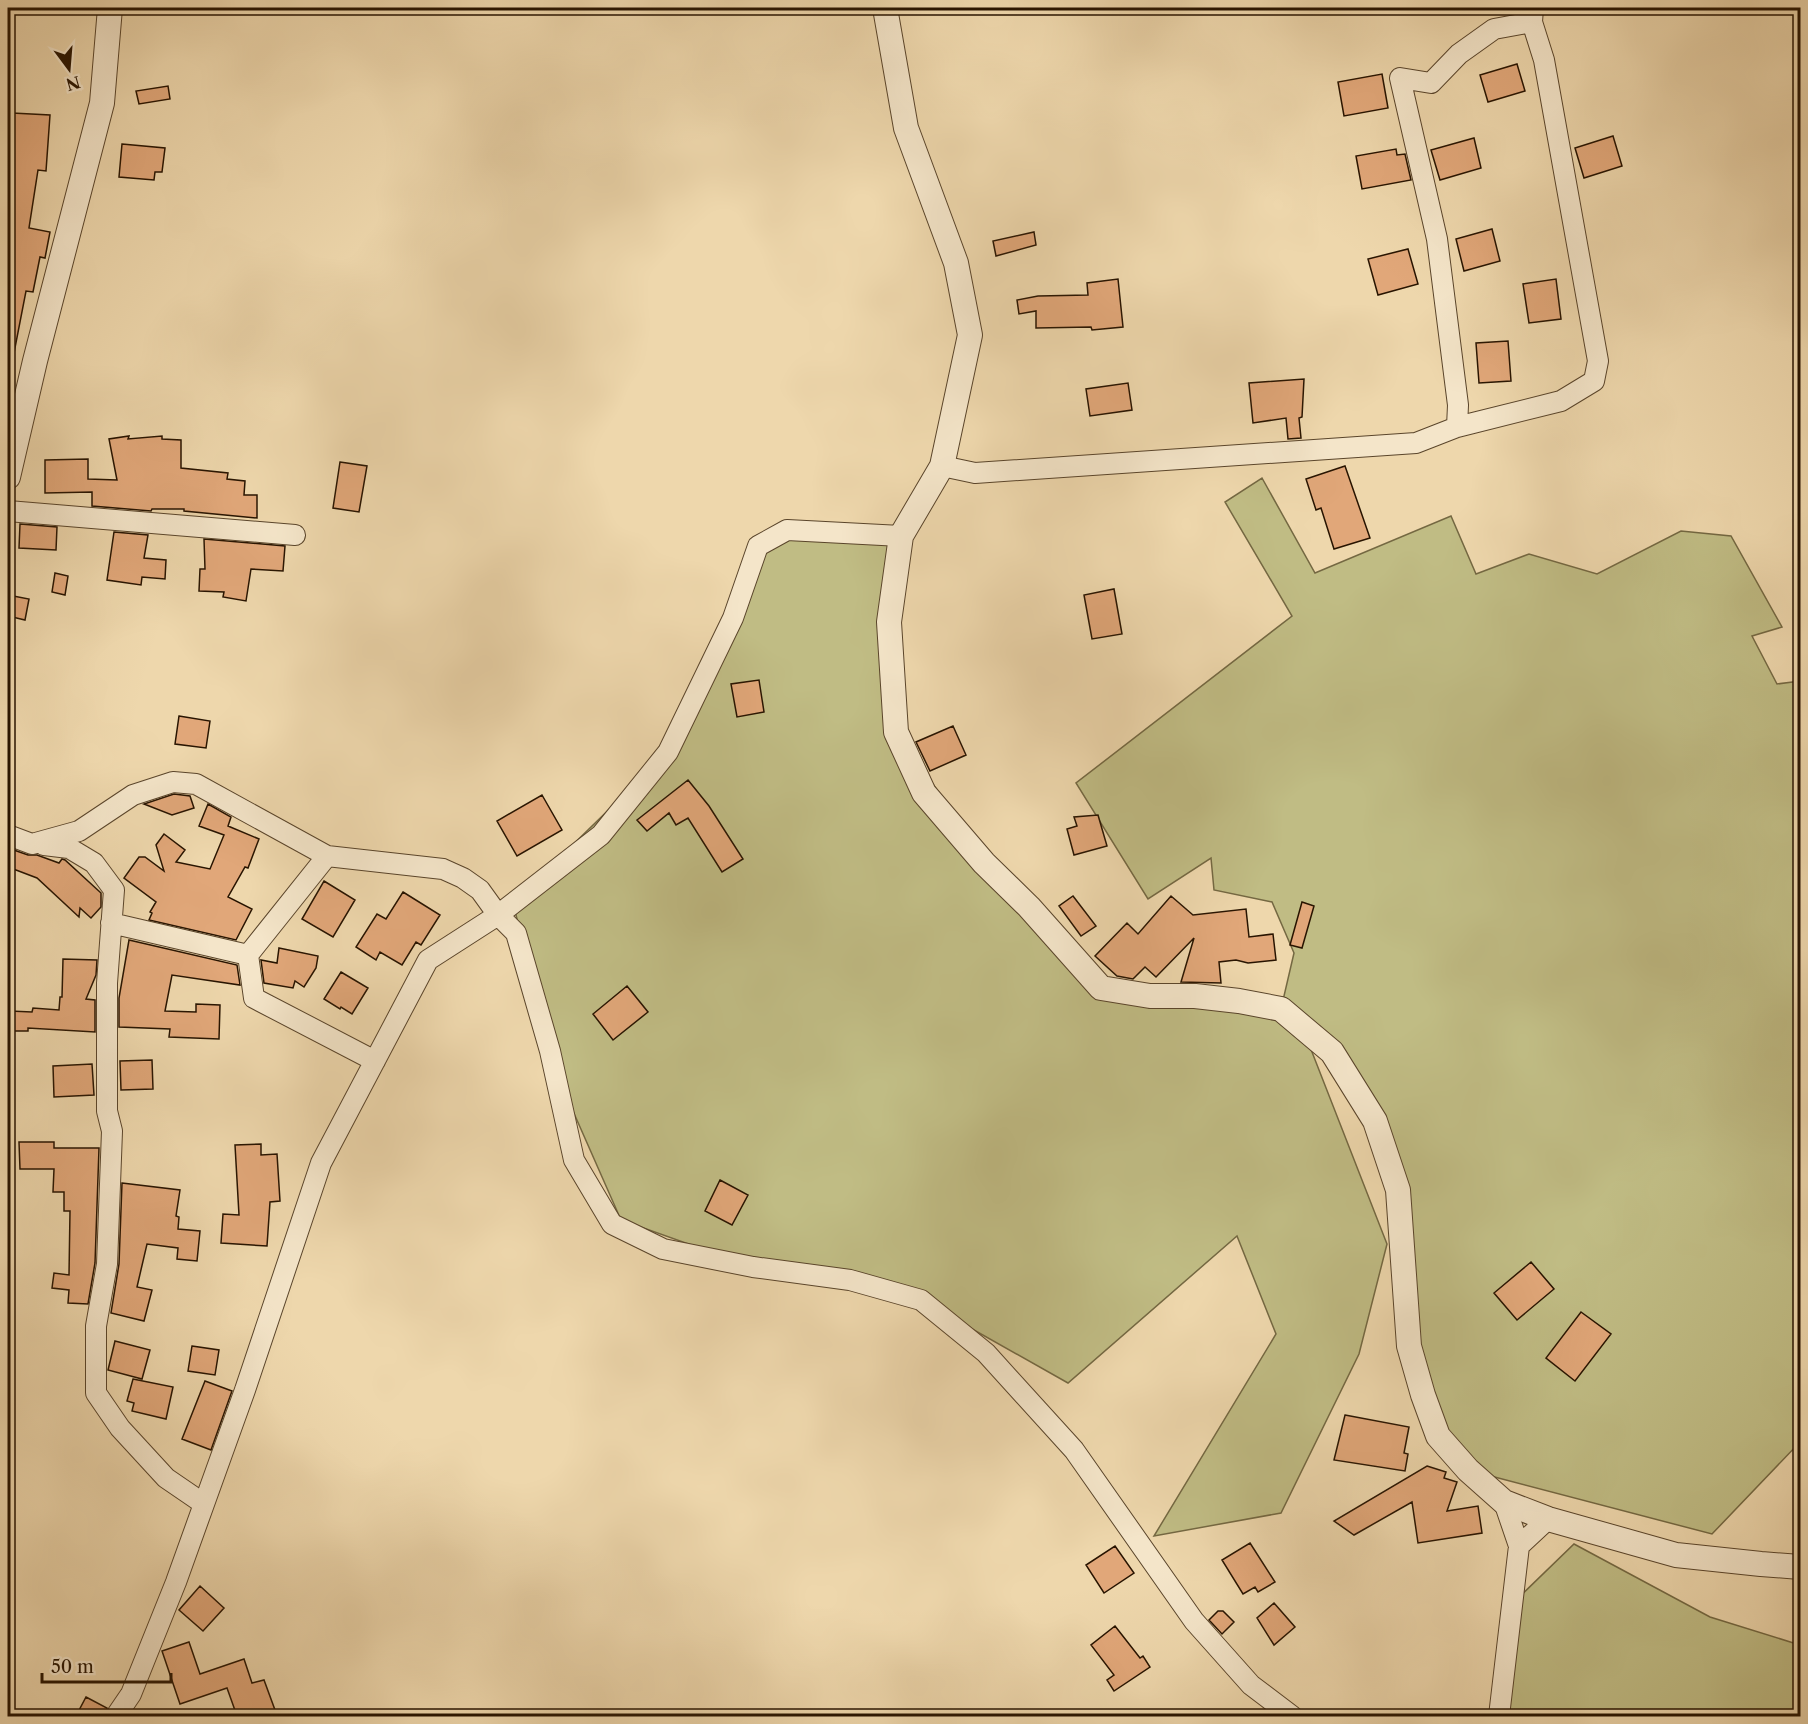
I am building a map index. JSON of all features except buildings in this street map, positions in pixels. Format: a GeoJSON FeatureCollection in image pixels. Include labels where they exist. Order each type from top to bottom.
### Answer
{"type":"FeatureCollection","features":[{"type":"Feature","properties":{"kind":"street"},"geometry":{"type":"LineString","coordinates":[[8,477],[35,361],[102,103],[110,8]]}},
{"type":"Feature","properties":{"kind":"street"},"geometry":{"type":"LineString","coordinates":[[885,8],[906,128],[956,263],[970,335],[942,466],[902,536],[889,622],[896,732],[924,793],[984,863],[1029,907],[1101,988],[1150,996],[1194,996],[1239,1001],[1281,1009],[1332,1052],[1375,1121],[1398,1191],[1409,1346],[1438,1436],[1468,1470],[1504,1502],[1548,1519],[1676,1555],[1800,1567]]}},
{"type":"Feature","properties":{"kind":"street"},"geometry":{"type":"LineString","coordinates":[[942,466],[975,472],[1416,443],[1457,428],[1562,401],[1594,381],[1598,361],[1544,60],[1532,15],[1494,29],[1459,54],[1431,83],[1400,78],[1437,238],[1458,405],[1457,428]]}},
{"type":"Feature","properties":{"kind":"street"},"geometry":{"type":"LineString","coordinates":[[8,511],[295,535]]}},
{"type":"Feature","properties":{"kind":"street"},"geometry":{"type":"LineString","coordinates":[[116,1716],[130,1694],[176,1582],[245,1390],[321,1163],[428,960],[498,915],[601,836],[668,752],[733,618],[758,546],[787,530],[902,536]]}},
{"type":"Feature","properties":{"kind":"street"},"geometry":{"type":"LineString","coordinates":[[32,844],[79,831],[133,795],[173,782],[196,784],[327,856],[443,869],[463,878],[480,890],[498,915],[516,933],[550,1051],[574,1160],[612,1224],[663,1249],[753,1267],[850,1280],[921,1300],[986,1353],[1074,1450],[1194,1620],[1251,1685],[1292,1716]]}},
{"type":"Feature","properties":{"kind":"street"},"geometry":{"type":"LineString","coordinates":[[8,835],[32,844],[69,848],[94,863],[114,890],[107,982],[107,1111],[112,1131],[107,1264],[96,1326],[96,1393],[120,1428],[166,1478],[204,1504]]}},
{"type":"Feature","properties":{"kind":"street"},"geometry":{"type":"LineString","coordinates":[[327,856],[248,955],[254,998],[375,1061]]}},
{"type":"Feature","properties":{"kind":"street"},"geometry":{"type":"LineString","coordinates":[[111,923],[248,955]]}},
{"type":"Feature","properties":{"kind":"street"},"geometry":{"type":"LineString","coordinates":[[1499,1716],[1519,1546],[1504,1502]]}},
{"type":"Feature","properties":{"kind":"street"},"geometry":{"type":"LineString","coordinates":[[1519,1546],[1548,1519]]}},
{"type":"Feature","properties":{"kind":"shaded area"},"geometry":{"type":"Polygon","coordinates":[[[1262,478],[1315,573],[1451,516],[1476,574],[1529,554],[1597,574],[1681,531],[1731,536],[1782,627],[1752,636],[1777,684],[1800,681],[1800,1442],[1712,1534],[1468,1470],[1431,1418],[1398,1191],[1375,1121],[1303,1029],[1387,1244],[1359,1354],[1281,1513],[1154,1536],[1276,1334],[1237,1236],[1068,1383],[921,1300],[753,1267],[621,1220],[554,1068],[513,903],[668,752],[771,539],[901,536],[896,732],[999,877],[1101,988],[1281,1009],[1294,953],[1272,902],[1214,890],[1211,858],[1148,899],[1076,783],[1292,616],[1225,502],[1262,478]]]}},
{"type":"Feature","properties":{"kind":"shaded area"},"geometry":{"type":"Polygon","coordinates":[[[1574,1544],[1710,1617],[1800,1645],[1800,1716],[1495,1716],[1513,1603],[1574,1544]]]}}]}
